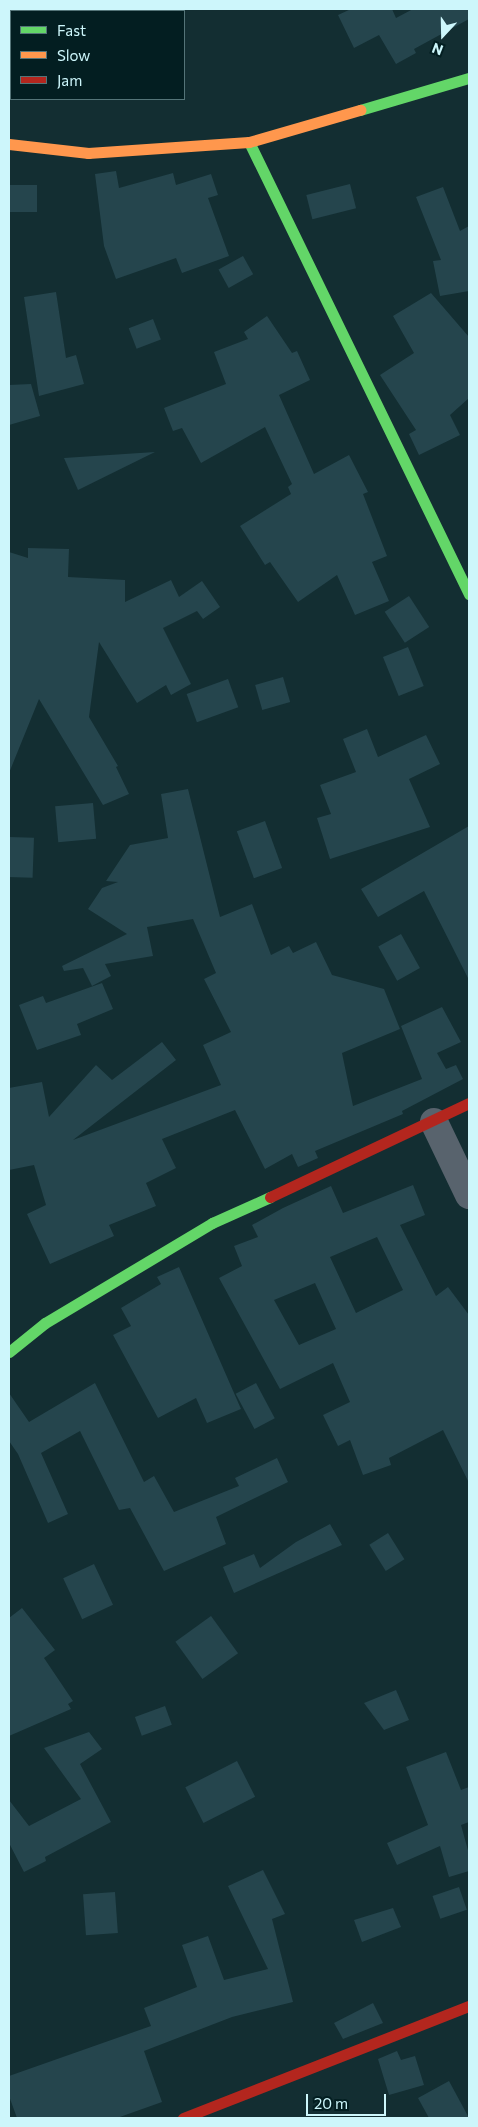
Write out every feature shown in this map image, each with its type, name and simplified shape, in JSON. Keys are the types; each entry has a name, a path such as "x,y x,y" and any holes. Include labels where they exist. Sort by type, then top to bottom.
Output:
{"street":[{"path":"9,144 88,153 249,142 469,78"},
{"path":"249,142 469,594"},
{"path":"9,1352 45,1323 212,1223 434,1122 469,1103"},
{"path":"434,1122 469,1195"},
{"path":"184,2118 469,2006"}],"building":[{"path":"351,9 392,9 396,18 413,9 469,9 469,19 414,49 416,53 396,64 379,35 354,48 338,15"},
{"path":"116,171 119,188 173,173 176,185 211,174 218,195 208,198 229,256 182,273 176,258 116,279 104,246 95,174"},
{"path":"350,184 356,208 312,219 306,195"},
{"path":"9,185 37,185 37,212 9,212"},
{"path":"443,187 460,231 469,226 469,291 440,296 433,261 441,260 416,197"},
{"path":"243,256 253,274 229,288 219,270"},
{"path":"56,292 66,358 76,355 84,384 39,396 24,297"},
{"path":"431,293 469,337 469,398 450,415 460,435 419,455 409,434 416,430 380,375 414,353 393,316"},
{"path":"267,316 292,353 297,351 310,380 279,395 314,474 349,455 368,492 363,494 387,556 372,562 389,601 355,615 337,575 298,602 270,562 265,565 240,526 291,494 288,487 292,484 265,427 201,463 182,428 173,431 164,408 226,384 214,352 248,339 244,332"},
{"path":"153,319 161,340 137,349 129,328"},
{"path":"31,384 40,416 9,425 9,385"},
{"path":"155,452 78,490 64,458"},
{"path":"28,548 69,549 68,577 125,580 125,602 171,580 179,597 202,581 220,607 203,619 197,611 163,628 191,684 171,695 166,685 137,703 99,642 89,717 118,766 116,767 129,794 103,805 39,699 9,773 9,552 28,558"},
{"path":"409,596 429,627 405,643 385,612"},
{"path":"408,647 424,686 399,696 383,657"},
{"path":"283,677 290,702 262,710 255,685"},
{"path":"228,679 238,707 197,722 187,694"},
{"path":"367,729 378,757 426,735 440,764 409,779 430,827 330,859 317,818 331,814 320,785 356,772 343,739"},
{"path":"188,789 220,917 252,904 271,955 289,946 293,953 316,942 332,975 384,989 400,1029 342,1053 353,1106 422,1079 401,1026 442,1007 461,1042 437,1053 446,1069 456,1065 463,1079 402,1111 403,1114 315,1151 318,1158 298,1167 292,1154 265,1169 235,1110 162,1139 176,1168 146,1183 156,1206 109,1225 114,1236 50,1264 27,1214 46,1205 34,1165 9,1170 9,1088 42,1082 49,1117 96,1065 112,1080 162,1042 176,1060 73,1140 221,1085 203,1045 231,1032 204,979 216,973 193,919 147,927 153,956 105,964 111,976 92,986 83,968 64,971 62,966 127,934 88,909 102,888 118,882 106,881 130,845 168,838 161,794"},
{"path":"93,803 96,839 58,842 55,806"},
{"path":"265,821 282,868 254,878 237,831"},
{"path":"469,826 469,980 424,891 378,917 361,889"},
{"path":"9,837 34,838 33,878 9,877"},
{"path":"401,934 420,968 397,981 378,947"},
{"path":"102,983 113,1009 77,1024 81,1035 37,1050 19,1005 43,996 46,1003"},
{"path":"413,1185 425,1215 400,1225 436,1296 448,1287 469,1315 469,1483 443,1430 389,1458 391,1465 363,1475 350,1440 338,1446 323,1415 350,1402 333,1363 280,1389 219,1278 242,1266 234,1246 258,1237 252,1225 283,1208 331,1186 343,1213","holes":["377,1237 403,1290 356,1313 330,1257","315,1283 336,1329 299,1345 274,1300"]},
{"path":"179,1267 241,1409 207,1423 196,1398 158,1418 113,1335 131,1326 121,1308 161,1284 157,1277"},
{"path":"95,1383 144,1482 154,1476 174,1512 239,1486 235,1478 277,1458 288,1482 216,1517 226,1544 164,1571 130,1508 119,1510 80,1431 41,1453 68,1514 48,1523 18,1454 9,1441 9,1393 29,1422"},
{"path":"256,1383 275,1418 254,1429 236,1394"},
{"path":"330,1524 342,1545 234,1593 223,1567 254,1554 260,1568 296,1542"},
{"path":"388,1533 404,1559 386,1571 369,1545"},
{"path":"94,1564 113,1605 82,1619 63,1578"},
{"path":"22,1608 55,1650 44,1658 73,1701 68,1704 71,1709 9,1736 9,1618"},
{"path":"211,1616 238,1653 202,1679 175,1642"},
{"path":"396,1690 409,1720 384,1730 364,1703"},
{"path":"165,1706 172,1725 142,1736 135,1717"},
{"path":"89,1732 102,1749 80,1764 111,1822 45,1857 46,1861 24,1872 9,1843 9,1800 29,1826 81,1799 44,1748"},
{"path":"446,1752 461,1790 469,1787 469,1822 461,1825 469,1854 469,1871 449,1877 440,1846 397,1865 387,1843 428,1825 406,1767"},
{"path":"237,1761 255,1797 203,1823 185,1787"},
{"path":"263,1870 285,1914 272,1919 293,2002 232,2017 144,2051 162,2102 117,2118 17,2118 9,2096 9,2076 151,2026 144,2008 197,1987 182,1945 208,1936 224,1980 268,1969 228,1886"},
{"path":"459,1887 467,1910 440,1919 433,1896"},
{"path":"115,1892 118,1933 86,1935 83,1894"},
{"path":"393,1908 401,1927 362,1942 354,1920"},
{"path":"373,2003 383,2023 343,2039 334,2023"},
{"path":"397,2051 401,2060 415,2056 424,2085 389,2095 378,2059"},
{"path":"449,2081 469,2118 429,2118 418,2098"}],"traffic: fast":[{"path":"360,110 469,78"},
{"path":"249,142 469,594"},
{"path":"9,1352 45,1323 212,1223 270,1197"}],"traffic: slow":[{"path":"9,144 88,153 249,142 360,110"}],"traffic: jam":[{"path":"270,1197 469,1103"},
{"path":"183,2118 469,2006"}]}
